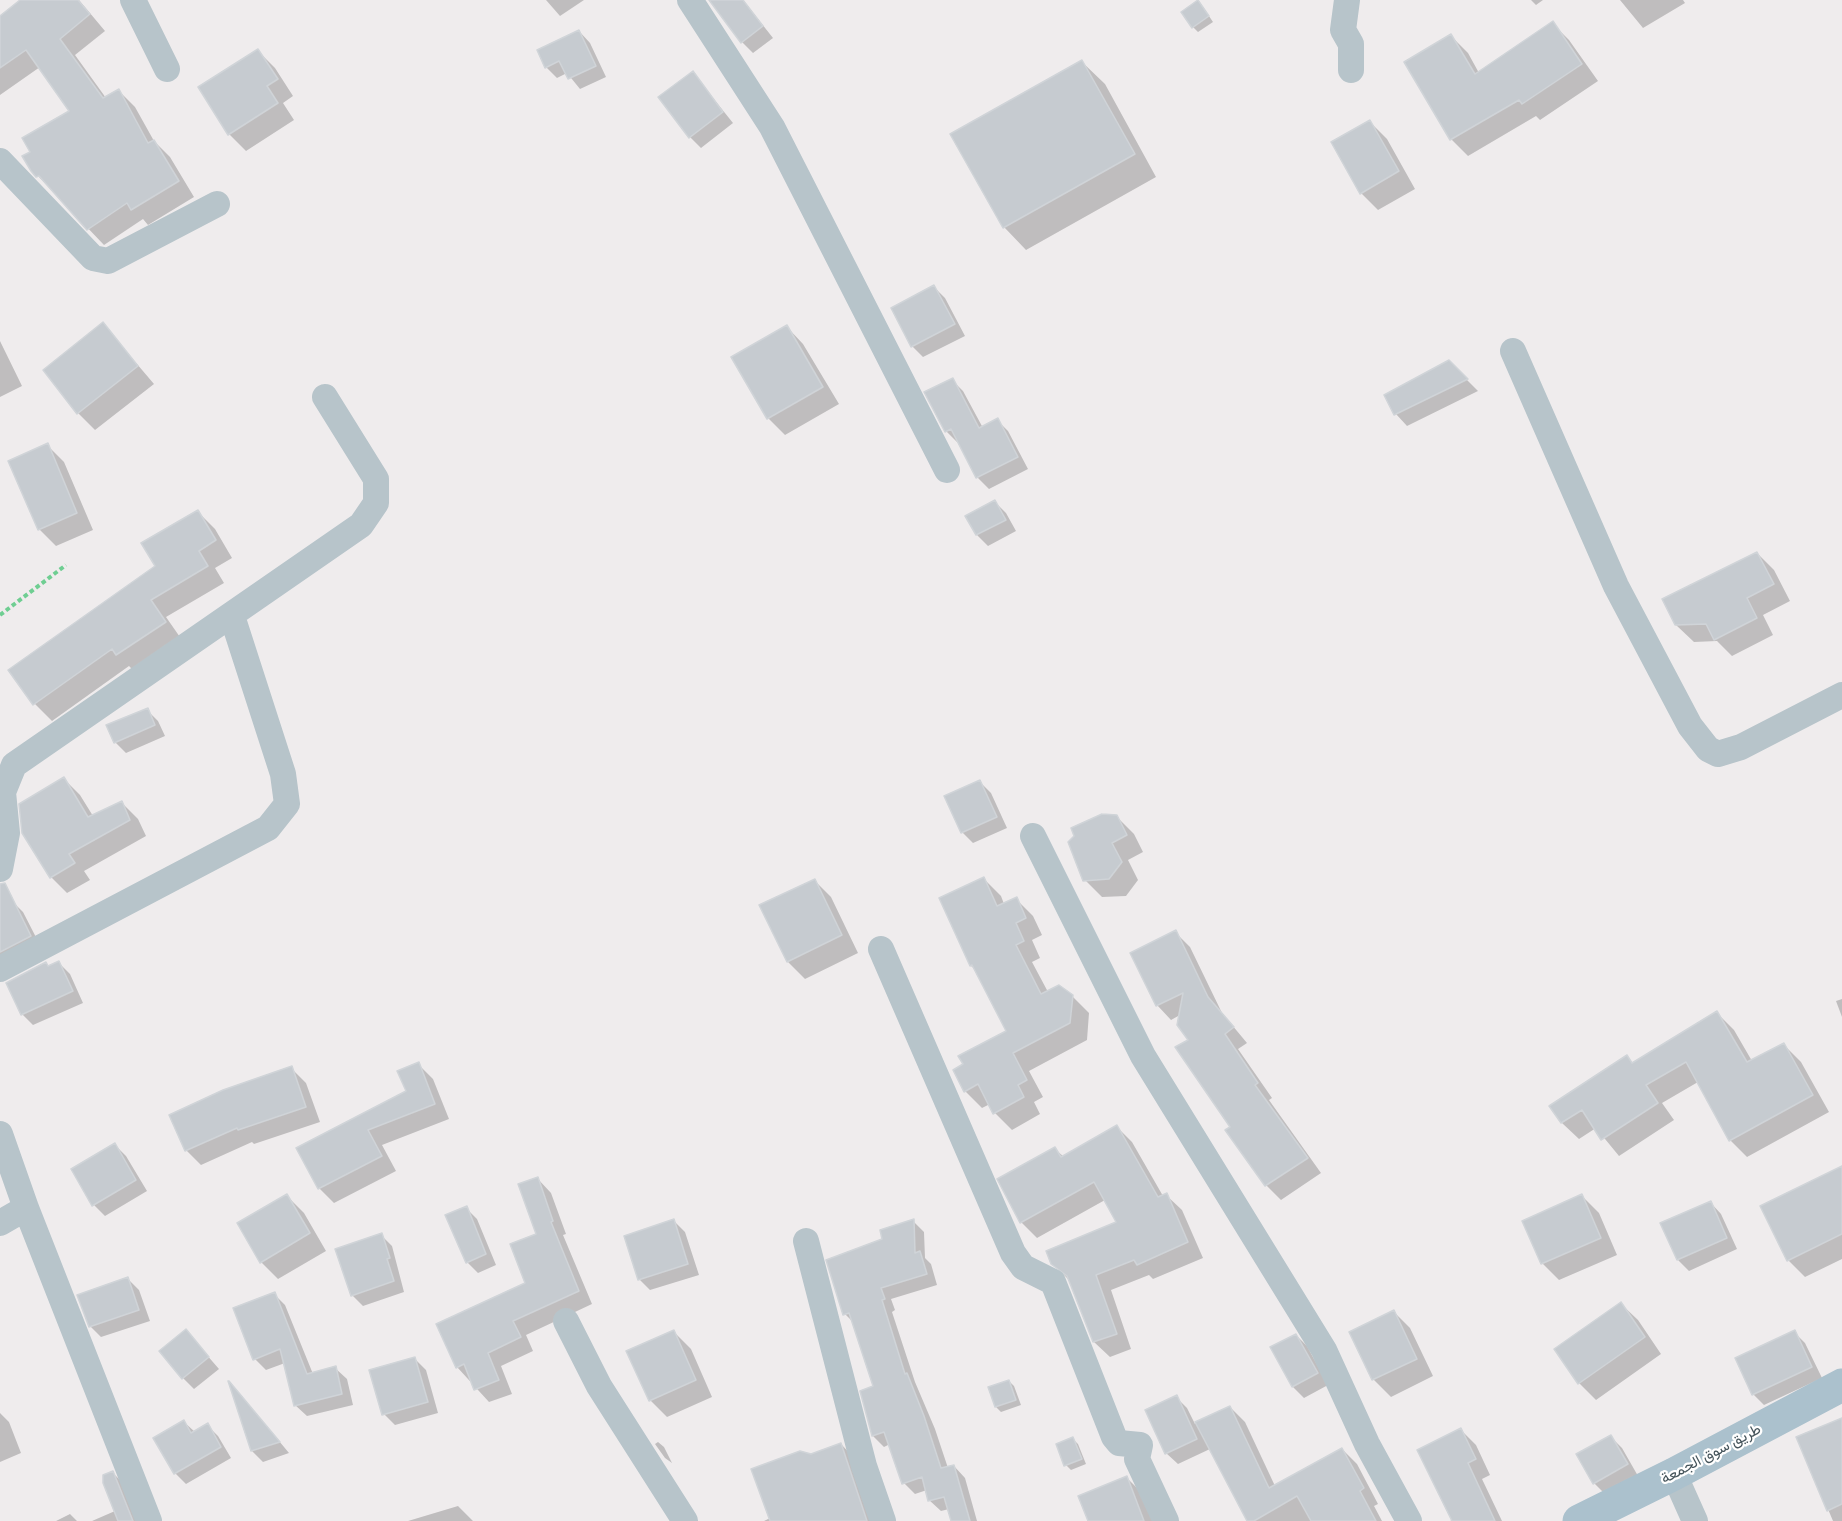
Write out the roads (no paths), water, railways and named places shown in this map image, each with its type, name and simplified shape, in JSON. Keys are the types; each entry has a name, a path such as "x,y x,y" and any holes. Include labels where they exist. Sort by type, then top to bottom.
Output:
{"main road":[{"name":"طريق سوق الجمعة","path":"1579,1521 1674,1474 1842,1385"}],"street":[{"path":"133,0 167,69"},
{"path":"690,0 772,127 947,470"},
{"path":"1347,0 1343,30 1351,44 1351,70"},
{"path":"0,161 93,258 108,261 217,204"},
{"path":"1513,351 1616,586 1690,726 1708,749 1718,754 1741,747 1842,695"},
{"path":"0,869 7,833 3,792 14,765 361,525 376,503 376,479 325,397"},
{"path":"0,969 268,828 287,804 283,774 232,616"},
{"path":"1033,837 1143,1056 1324,1350 1367,1444 1409,1521"},
{"path":"881,949 1013,1253 1023,1267 1053,1282 1114,1437 1119,1443 1140,1444 1137,1459 1166,1521"},
{"path":"0,1134 26,1208 149,1521"},
{"path":"0,1223 26,1208"},
{"path":"806,1241 864,1467 883,1521"},
{"path":"566,1322 599,1386 685,1521"},
{"path":"1674,1474 1695,1521"}]}
